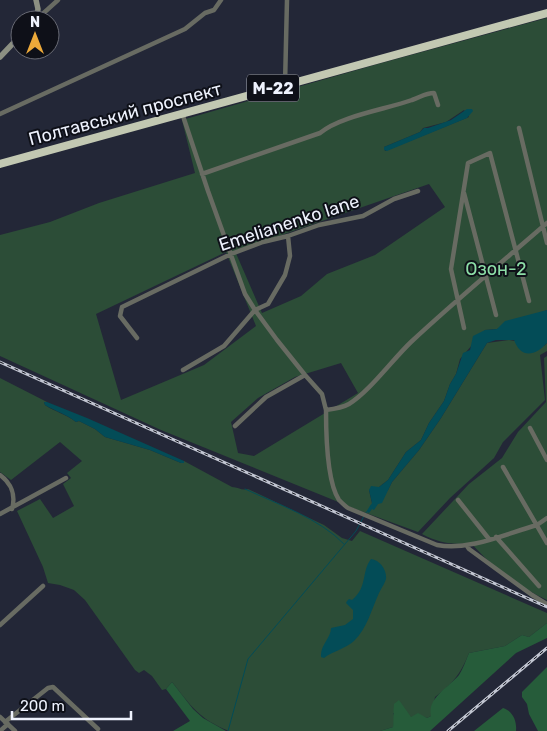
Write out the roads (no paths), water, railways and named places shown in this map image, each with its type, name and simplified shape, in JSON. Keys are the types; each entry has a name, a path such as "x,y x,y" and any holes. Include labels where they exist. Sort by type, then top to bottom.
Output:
{"highway":[{"name":"Полтавський проспект","path":"0,164 547,13"}],"street":[{"path":"47,10 58,0"},
{"path":"0,114 185,29 205,13 214,10 221,0"},
{"path":"284,85 287,0"},
{"path":"0,57 10,46"},
{"path":"202,174 320,133 326,128 341,122 411,100 427,93 434,93 438,105"},
{"path":"182,113 245,294 305,375 322,394 326,410 326,446 338,499 348,508 360,514 437,545 448,547 467,546 537,524 547,518"},
{"path":"519,128 545,224 547,243"},
{"path":"464,328 451,270 468,163 490,153 529,301"},
{"name":"Emelianenko lane","path":"137,338 120,316 122,307 231,254 318,225 363,216 394,199 418,191"},
{"path":"463,192 487,275 496,315"},
{"path":"326,410 337,409 349,404 361,395 411,342 545,224"},
{"path":"183,370 224,346 255,310 268,304 285,275 290,256 288,236"},
{"path":"235,426 266,397 305,375"},
{"path":"530,428 547,460"},
{"path":"503,467 547,543"},
{"path":"0,475 7,480 13,493 14,502 12,509"},
{"path":"0,514 66,478"},
{"path":"458,500 489,539"},
{"path":"496,537 539,586"},
{"path":"467,546 501,574 547,604"},
{"path":"0,625 43,586"},
{"path":"0,731 48,688 53,687 98,729"},
{"path":"0,717 14,731"}],"waterway":[{"path":"245,489 310,519 344,544"},
{"path":"366,513 371,505"},
{"path":"228,731 248,659 356,531 364,516"}],"railway":[{"path":"0,362 547,607"},
{"path":"448,731 547,648"}],"park label":[{"name":"Озон-2","path":"496,269"}]}
